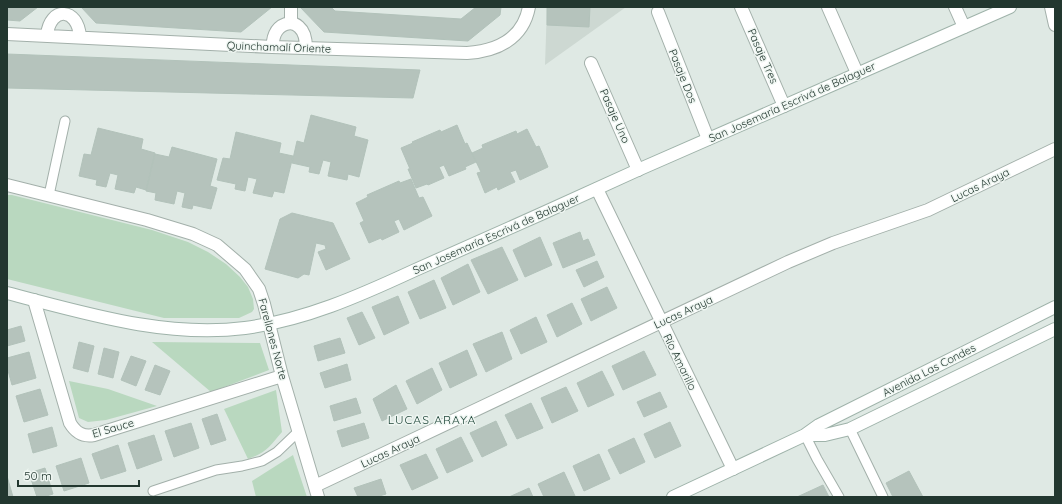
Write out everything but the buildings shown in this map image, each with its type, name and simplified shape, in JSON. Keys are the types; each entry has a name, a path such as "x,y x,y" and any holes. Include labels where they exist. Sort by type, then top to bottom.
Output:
{"street":[{"path":"291,7 291,24"},
{"name":"Quinchamalí Oriente","path":"7,34 272,47 467,53 481,52 500,46 518,32 528,14 529,7"},
{"name":"Pasaje Tres","path":"741,7 784,106"},
{"path":"828,7 857,73"},
{"path":"954,7 964,27"},
{"name":"San Josemaría Escrivá de Balaguer","path":"7,293 115,320 165,328 217,330 270,324 307,315 353,298 857,73 1010,7"},
{"path":"1052,7 1055,25"},
{"path":"47,36 51,20 64,10 75,20 79,28 80,37"},
{"name":"Pasaje Dos","path":"658,12 708,139"},
{"path":"272,47 277,31 283,26 291,24 297,25 302,30 305,37 306,48"},
{"name":"Pasaje Uno","path":"591,63 638,170"},
{"name":"Lucas Araya","path":"316,492 660,322 788,262 833,243 928,210 1055,149"},
{"name":"Farellones Norte","path":"7,185 199,236 216,245 245,269 259,289 270,324 282,376 316,492"},
{"name":"Río Amarillo","path":"597,189 660,322 733,469"},
{"name":"El Sauce","path":"34,300 70,423 73,428 83,435 94,435 282,376"},
{"name":"Avenida Las Condes","path":"673,497 805,435 819,425 1055,306"},
{"name":"Avenida Las Condes","path":"805,435 825,435 850,429 1055,329"}],"lane":[{"path":"49,195 65,121"},
{"path":"850,429 883,497"},
{"path":"153,491 216,470 262,461 277,452 299,431"},
{"path":"805,435 839,497"}],"shaded area":[{"path":"547,7 626,7 545,65"}],"green space":[{"path":"7,195 152,230 188,242 208,252 226,264 240,277 248,287 253,299 254,309 252,312 239,318 164,318 7,279"},
{"path":"152,342 260,343 269,370 211,392"},
{"path":"69,381 108,389 157,406 106,420 88,422 79,418"},
{"path":"276,390 282,432 264,452 248,459 224,409"},
{"path":"293,455 307,497 256,497 252,481"}],"district":[{"name":"LUCAS ARAYA","path":"432,419"}]}
